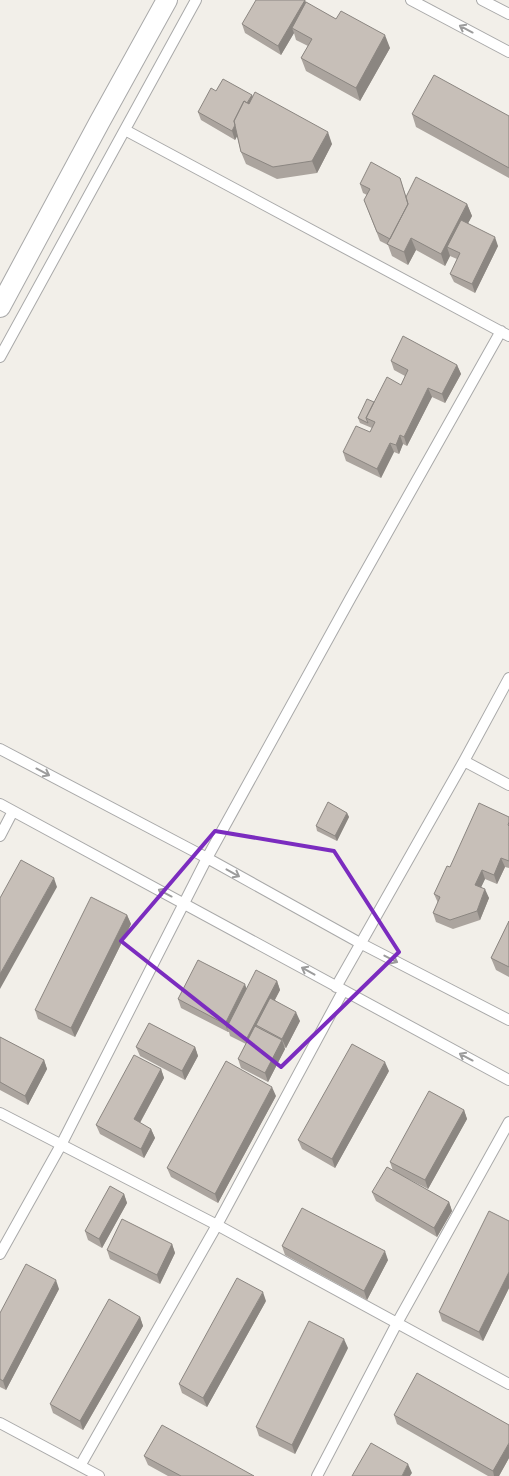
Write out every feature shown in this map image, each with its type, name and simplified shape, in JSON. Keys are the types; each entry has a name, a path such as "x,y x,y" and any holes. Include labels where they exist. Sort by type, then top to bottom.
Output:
{"street":[{"path":"0,307 167,0"}],"lane":[{"path":"0,357 196,0"},
{"path":"411,0 509,52"},
{"path":"482,0 509,14"},
{"path":"0,1254 61,1144 206,858 350,599 505,333 125,130"},
{"path":"80,1466 217,1225 340,989 360,943 509,678"},
{"path":"0,749 206,858 360,943 509,1020"},
{"path":"464,761 509,785"},
{"path":"0,804 509,1080"},
{"path":"0,836 13,811"},
{"path":"0,1113 217,1225 509,1384"},
{"path":"317,1476 397,1324 509,1122"},
{"path":"0,1423 99,1476"}],"highlighted area":[{"path":"215,831 334,851 399,952 281,1067 121,941"}],"building":[{"path":"256,0 305,0 278,46 242,24"},
{"path":"306,2 336,19 341,11 385,35 356,88 301,58 312,39 292,28"},
{"path":"434,75 509,116 509,168 412,114"},
{"path":"223,79 252,95 247,103 244,101 234,121 235,125 232,131 198,112 211,88 216,91"},
{"path":"255,92 328,132 312,161 273,167 241,152 234,121 244,101 249,104"},
{"path":"371,162 400,178 408,204 390,239 377,232 364,200 370,189 360,184"},
{"path":"416,177 467,204 441,254 411,238 404,252 387,244 408,204 406,197"},
{"path":"461,220 495,237 472,284 450,274 460,253 447,247"},
{"path":"403,336 457,365 442,394 428,388 404,437 400,435 396,445 390,443 377,469 343,452 356,426 370,432 375,422 366,418 387,377 401,385 408,370 391,361"},
{"path":"367,399 374,402 366,418 368,423 358,418"},
{"path":"328,802 347,813 335,836 316,826"},
{"path":"479,803 509,817 509,861 501,858 494,875 482,870 475,885 485,889 477,911 450,920 433,913 440,897 434,894 447,866 450,867"},
{"path":"21,860 54,878 0,974 0,898"},
{"path":"91,897 127,915 71,1028 35,1010"},
{"path":"509,921 509,967 491,958"},
{"path":"198,960 245,984 225,1024 178,999"},
{"path":"256,970 277,981 247,1038 227,1027"},
{"path":"270,998 296,1012 282,1039 256,1025"},
{"path":"149,1023 195,1047 182,1071 136,1047"},
{"path":"255,1026 282,1040 265,1073 238,1059"},
{"path":"0,1037 44,1060 25,1096 0,1082"},
{"path":"352,1044 385,1062 332,1159 298,1140"},
{"path":"134,1055 161,1069 134,1119 151,1129 141,1149 96,1125"},
{"path":"226,1061 272,1087 215,1194 167,1168"},
{"path":"429,1091 464,1110 425,1180 390,1162"},
{"path":"387,1167 449,1202 434,1228 372,1192"},
{"path":"110,1186 124,1194 99,1239 85,1231"},
{"path":"302,1208 385,1251 364,1291 282,1246"},
{"path":"489,1211 509,1221 509,1272 479,1332 439,1312"},
{"path":"122,1219 172,1244 157,1275 107,1250"},
{"path":"26,1264 56,1280 3,1381 0,1379 0,1313"},
{"path":"237,1278 263,1292 203,1398 179,1384"},
{"path":"109,1299 140,1317 80,1421 50,1404"},
{"path":"309,1321 344,1339 292,1445 256,1427"},
{"path":"417,1373 509,1425 509,1443 493,1471 394,1415"},
{"path":"162,1425 254,1476 181,1476 144,1456"},
{"path":"371,1443 408,1464 402,1476 352,1476"}]}
